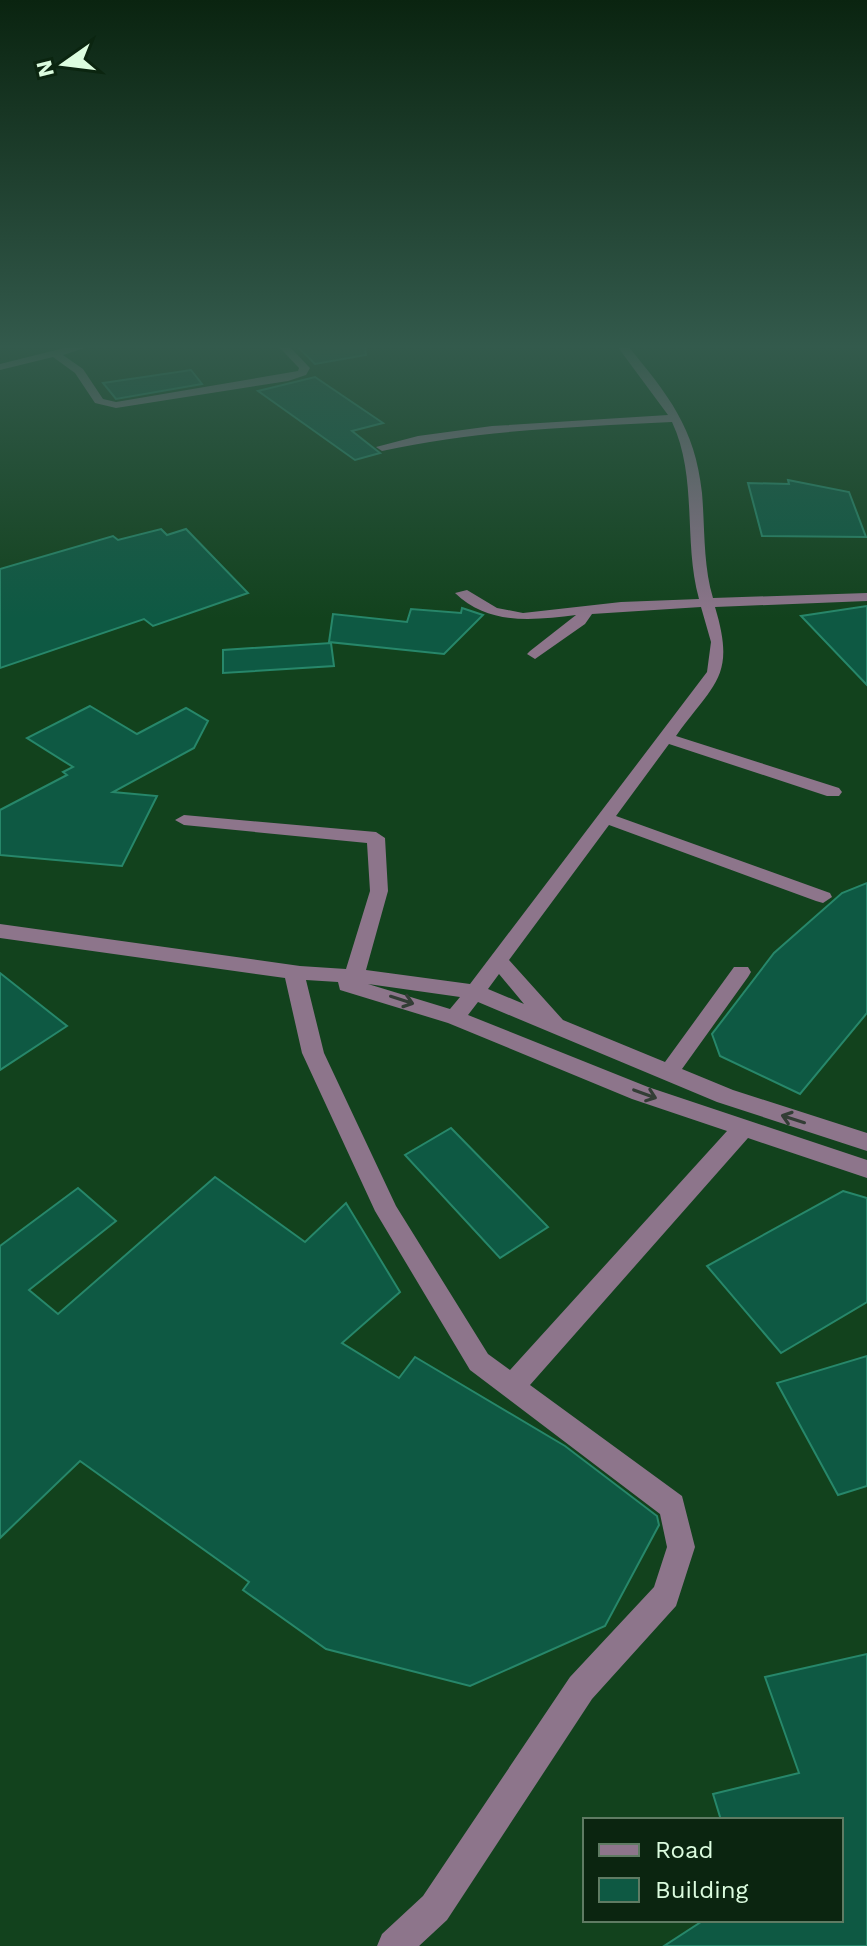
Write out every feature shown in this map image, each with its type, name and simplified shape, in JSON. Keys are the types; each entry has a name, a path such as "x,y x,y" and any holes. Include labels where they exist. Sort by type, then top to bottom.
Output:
{"street":[{"path":"382,447 440,437"},
{"path":"455,1018 715,672 718,642 698,563 691,463 683,437"},
{"path":"462,593 493,611 508,615 708,601 867,597"},
{"path":"535,654 580,621 587,610"},
{"path":"666,738 833,792"},
{"path":"606,818 823,897"},
{"path":"184,820 376,838 379,891 354,976"},
{"path":"0,931 297,972 398,979 475,992 725,1096 867,1142"},
{"path":"499,960 518,986 562,1028"},
{"path":"297,972 455,1018 640,1093 867,1169"},
{"path":"297,972 313,1053 387,1211 479,1362 672,1506 681,1547 666,1596 581,1688 435,1908 394,1946"},
{"path":"669,1072 741,972"},
{"path":"511,1387 742,1129"}],"building":[{"path":"322,437 359,437 380,453 355,460"},
{"path":"788,480 849,492 866,537 762,536 748,483 789,484"},
{"path":"161,529 167,535 186,529 248,593 153,626 144,619 0,668 0,569 113,536 118,540"},
{"path":"867,606 867,685 801,616"},
{"path":"462,608 483,615 444,654 329,642 333,614 407,622 411,609 461,613"},
{"path":"331,643 334,666 223,673 223,650"},
{"path":"90,706 137,734 186,708 208,721 194,748 113,792 157,796 122,866 0,855 0,810 67,775 63,772 73,767 27,738"},
{"path":"867,883 867,1013 800,1094 720,1056 712,1034 774,953 842,893"},
{"path":"0,973 67,1026 0,1070"},
{"path":"451,1128 548,1227 500,1258 405,1155"},
{"path":"215,1177 305,1242 346,1203 400,1292 342,1343 399,1378 415,1357 565,1446 657,1516 659,1525 605,1626 470,1686 326,1649 243,1590 249,1582 80,1461 0,1538 0,1246 78,1188 116,1221 29,1290 58,1314"},
{"path":"843,1191 867,1198 867,1302 781,1353 707,1266"},
{"path":"867,1356 867,1486 838,1495 777,1383"},
{"path":"867,1654 867,1946 664,1946 701,1922 843,1922 843,1818 720,1818 713,1794 799,1773 765,1677"}]}
